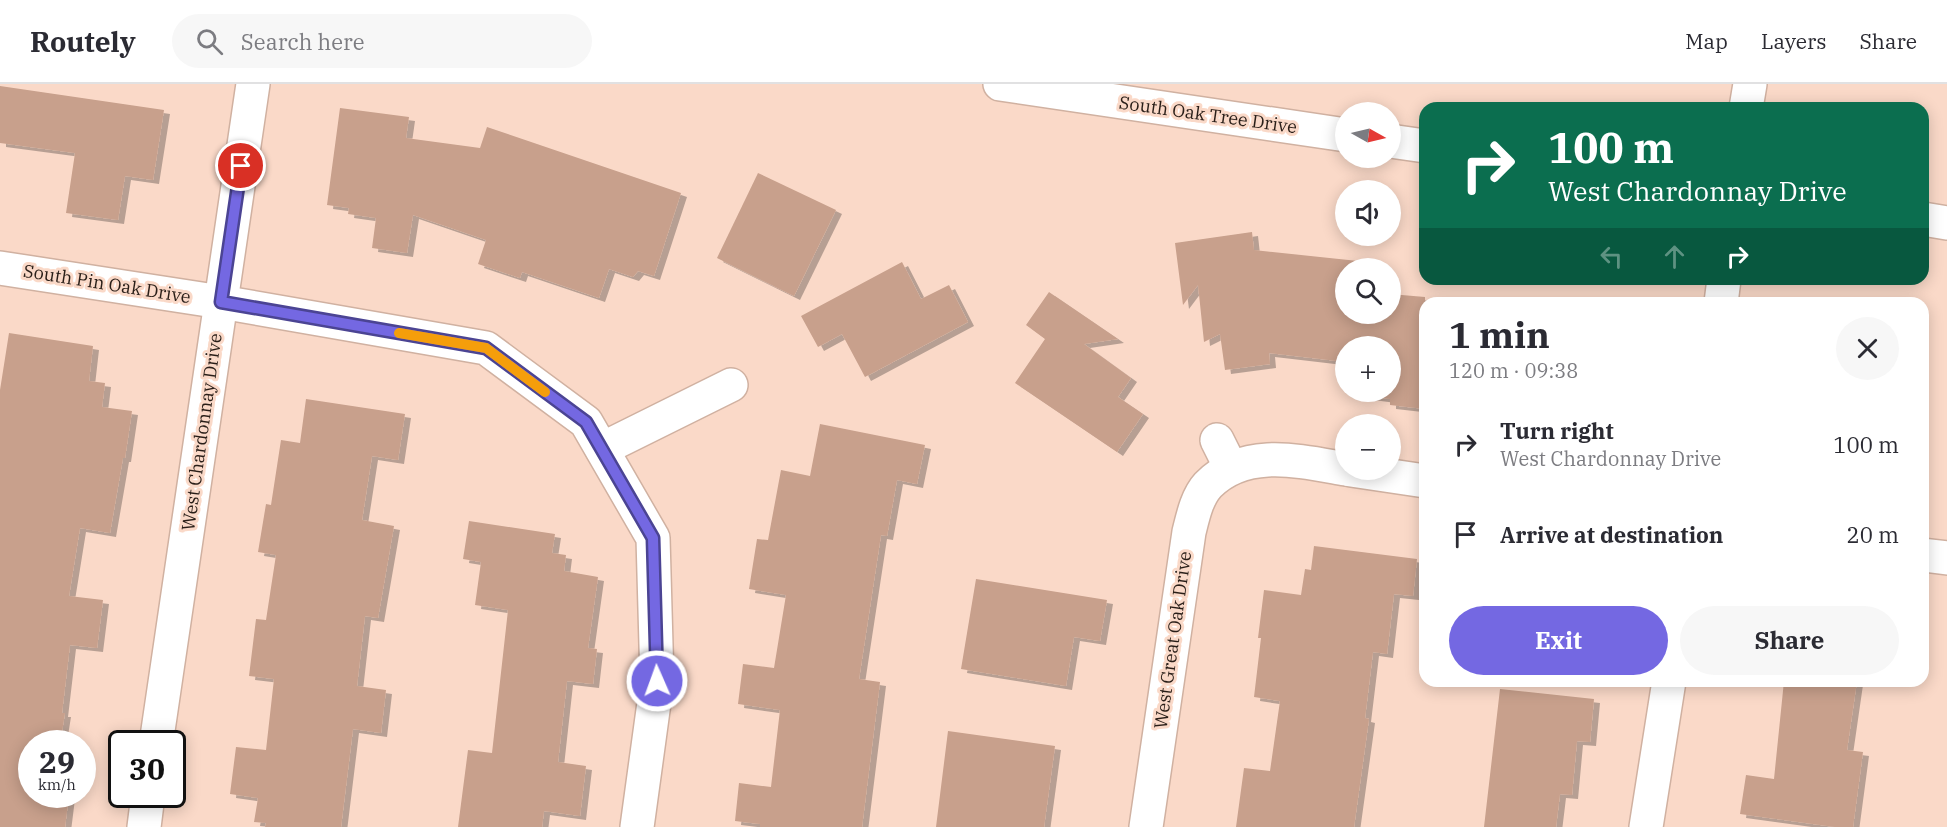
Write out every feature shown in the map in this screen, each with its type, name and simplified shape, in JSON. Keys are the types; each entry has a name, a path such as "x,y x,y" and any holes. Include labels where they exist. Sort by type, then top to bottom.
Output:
{"street":[{"name":"West Chardonnay Drive","path":"158,730 253,84"},
{"name":"South Oak Tree Drive","path":"1000,84 1335,133"},
{"path":"1747,102 1750,84"},
{"path":"1401,143 1419,145"},
{"path":"1929,220 1947,223"},
{"name":"South Pin Oak Drive","path":"0,268 221,302 486,348 586,422 653,538 657,681 637,827"},
{"path":"602,449 731,385"},
{"name":"West Great Oak Drive","path":"1146,827 1189,532 1196,506 1224,454 1246,462 1298,461 1335,467"},
{"path":"1401,477 1419,480"},
{"path":"1929,556 1947,558"},
{"path":"1646,827 1668,687"},
{"path":"144,827 146,808"}],"building":[{"path":"0,86 164,110 153,180 125,176 118,220 66,213 75,153 0,143"},
{"path":"340,108 409,117 406,138 480,148 487,127 681,193 654,276 638,271 633,277 609,269 599,298 522,272 520,278 478,264 486,240 413,215 407,253 372,248 376,218 348,214 349,208 327,205"},
{"path":"758,173 836,210 794,296 717,258"},
{"path":"1252,232 1254,250 1335,259 1335,324 1401,324 1401,295 1425,297 1419,297 1419,408 1390,405 1390,402 1401,402 1401,336 1335,336 1335,361 1269,353 1270,364 1225,370 1220,334 1204,342 1198,285 1183,305 1175,243"},
{"path":"902,262 921,299 949,285 968,322 865,377 842,334 818,347 801,316"},
{"path":"1049,292 1118,339 1084,344 1131,378 1118,397 1143,414 1117,452 1015,383 1045,339 1026,325"},
{"path":"9,333 93,346 89,381 105,383 102,407 132,411 110,533 80,528 69,596 103,600 97,648 70,645 62,730 18,730 18,808 67,808 65,827 0,827 0,390"},
{"path":"306,399 405,414 398,460 372,456 362,520 394,526 378,618 365,616 357,686 386,690 381,733 353,729 341,827 265,827 266,823 254,822 258,798 230,794 236,747 266,750 274,679 249,676 256,619 266,620 276,555 258,552 266,504 271,505 281,440 300,443"},
{"path":"820,424 925,445 917,484 897,480 887,536 881,535 859,679 880,682 862,827 760,827 760,824 735,821 739,783 771,787 780,710 738,704 743,664 774,668 786,595 749,589 757,539 768,540 781,470 810,476"},
{"path":"469,521 555,534 552,553 566,555 564,571 598,577 588,648 597,649 593,684 567,681 558,762 586,766 580,816 544,811 542,827 458,827 468,750 492,753 508,610 475,605 481,562 463,559"},
{"path":"1314,546 1417,559 1413,596 1394,594 1387,654 1373,652 1365,718 1369,719 1354,827 1236,827 1244,768 1270,771 1280,701 1254,697 1264,590 1301,595 1305,569 1311,570"},
{"path":"976,579 1107,600 1100,641 1074,637 1066,686 961,669"},
{"path":"1783,687 1856,687 1847,750 1863,752 1853,827 1835,827 1740,814 1746,775 1774,779"},
{"path":"1500,689 1594,699 1590,742 1577,741 1572,795 1560,794 1556,827 1484,827"},
{"path":"948,731 1055,746 1044,827 936,827"}],"slow traffic":[{"path":"399,333 486,348 545,392"}],"route":[{"path":"241,166 221,302 486,348 586,422 653,538 657,681"}]}
